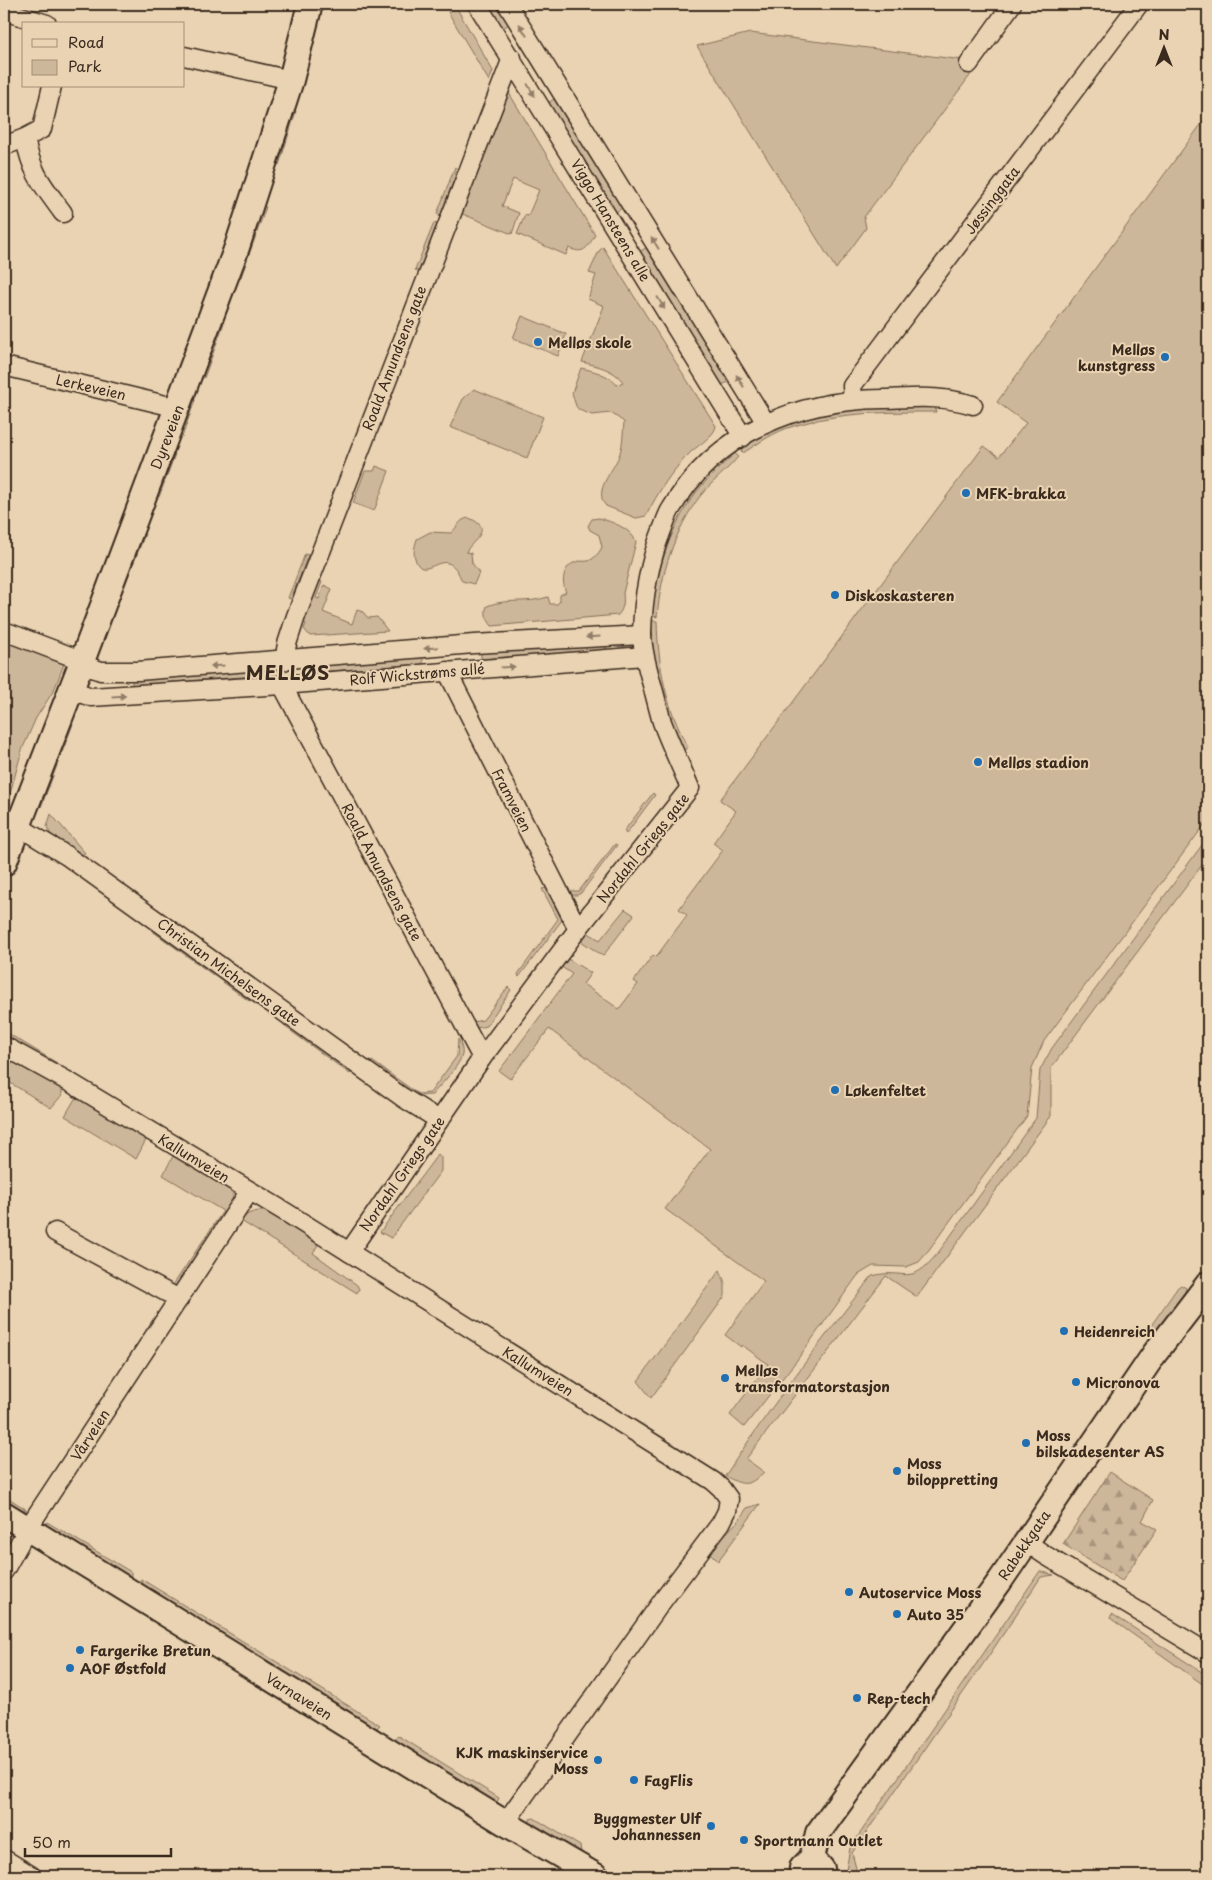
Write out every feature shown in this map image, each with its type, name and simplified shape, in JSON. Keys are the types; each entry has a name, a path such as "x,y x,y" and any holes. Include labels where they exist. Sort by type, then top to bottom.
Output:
{"street":[{"name":"Dyreveien","path":"4,862 12,832 72,690 76,660 178,408 238,247 291,80 310,4"},
{"name":"Viggo Hansteens alle","path":"477,4 512,58 743,437"},
{"name":"Viggo Hansteens alle","path":"507,4 766,423"},
{"path":"969,64 1012,4"},
{"name":"Jøssinggata","path":"853,399 852,386 1139,4"},
{"path":"4,8 10,13 40,22"},
{"path":"185,56 291,80"},
{"name":"Roald Amundsens gate","path":"284,661 296,616 512,58"},
{"path":"4,146 42,129 52,88"},
{"path":"25,138 35,176 63,213"},
{"name":"Lerkeveien","path":"4,366 178,408"},
{"name":"Nordahl Griegs gate","path":"348,1252 482,1058 578,929 690,788 663,723 644,656 642,634 646,588 652,561 670,510 690,480 716,454 766,423 802,409 853,399 943,398 973,405"},
{"name":"Rolf Wickstrøms allé","path":"4,632 101,671 138,671 284,661 474,644 642,634"},
{"name":"Rolf Wickstrøms allé","path":"72,690 91,697 282,685 644,656"},
{"name":"Framveien","path":"447,671 578,929"},
{"name":"Roald Amundsens gate","path":"282,685 482,1058"},
{"name":"Christian Michelsens gate","path":"12,832 67,856 402,1096 439,1120"},
{"name":"Kallumveien","path":"4,1046 71,1084 348,1252 713,1481 729,1499 727,1511 721,1523 663,1600 505,1823"},
{"name":"Vårveien","path":"4,1572 28,1528 249,1192"},
{"path":"55,1232 179,1300"},
{"name":"Rabekkgata","path":"811,1870 818,1834 1026,1542 1156,1353 1208,1284"},
{"name":"Varnaveien","path":"4,1514 505,1823 596,1876"},
{"path":"1026,1542 1208,1653"},
{"path":"4,1859 32,1876"}],"green space":[{"path":"487,4 497,4 509,24 502,29"},
{"path":"456,7 493,71 489,81 448,12"},
{"path":"750,33 963,60 975,69 864,217 866,228 836,269 697,46"},
{"path":"509,93 595,235 585,249 578,251 569,248 566,255 517,234 525,215 528,216 539,190 513,179 502,206 519,213 512,234 460,213"},
{"path":"554,99 622,208 615,213 548,103"},
{"path":"292,110 296,111 279,165 275,164"},
{"path":"1208,115 1208,820 1044,1041 1032,1068 1027,1116 925,1255 919,1262 906,1267 873,1266 858,1275 797,1360 744,1427 730,1415 768,1364 725,1335 764,1281 665,1209 710,1149 549,1029 510,1079 499,1071 572,974 557,964 563,956 591,973 583,984 619,1009 638,984 634,981 653,955 656,957 687,915 679,909 723,850 713,843 736,811 720,800 984,446 999,457 1026,423 997,402"},
{"path":"455,167 458,169 440,216 437,214"},
{"path":"262,205 266,207 241,277 237,276"},
{"path":"434,223 437,224 419,271 415,270"},
{"path":"603,247 716,426 710,436 685,458 672,474 646,516 636,518 606,506 602,500 603,487 621,449 624,422 611,413 592,415 579,410 572,393 581,368 605,376 617,385 623,382 610,371 582,362 604,306 588,299 596,275 589,273 599,251"},
{"path":"646,248 729,382 721,385 639,252"},
{"path":"522,316 566,334 558,356 513,338"},
{"path":"220,322 224,323 204,378 200,376"},
{"path":"474,389 543,417 527,458 450,427 463,399"},
{"path":"191,398 195,400 182,437 178,435"},
{"path":"907,406 935,407 936,412 846,415 811,421 780,431 743,453 740,450 765,433 799,419 835,412"},
{"path":"171,453 175,454 159,497 154,495"},
{"path":"735,453 738,457 701,495 683,523 670,553 657,617 651,615 660,569 676,525 692,498 712,474"},
{"path":"376,466 389,471 374,511 353,503 365,471 374,471"},
{"path":"469,518 481,526 480,535 466,552 471,553 472,563 479,573 474,584 462,581 455,568 448,563 421,568 414,553 417,539 430,532 451,533 461,522"},
{"path":"599,518 626,529 636,542 623,593 623,605 618,615 492,626 486,617 487,606 502,602 548,597 550,604 557,604 560,601 560,595 566,592 564,574 568,567 578,561 590,560 596,556 602,547 599,535 590,530 588,526 592,519"},
{"path":"140,533 145,534 116,608 112,606"},
{"path":"305,554 308,555 291,599 288,598"},
{"path":"319,581 322,582 316,598 319,599 324,585 332,589 323,612 352,624 357,610 363,612 368,618 377,617 388,631 310,636 304,629 306,624 304,622"},
{"path":"652,621 657,621 661,670 674,717 688,747 684,750 669,719 659,687 652,638"},
{"path":"4,636 64,664 54,690 36,718 22,750 4,815"},
{"path":"605,642 607,650 481,659 481,651"},
{"path":"423,655 423,664 317,672 316,664"},
{"path":"254,668 255,676 132,685 132,678"},
{"path":"70,723 73,724 41,807 38,805"},
{"path":"653,793 655,795 626,834 624,831"},
{"path":"51,814 85,853 81,855 51,835 47,827"},
{"path":"1208,837 1208,857 1051,1068 1051,1116 917,1297 886,1276 746,1459 764,1472 754,1480 746,1483 737,1482 725,1476 778,1400 872,1276 913,1274 920,1271 938,1253 1036,1118 1040,1070 1052,1048"},
{"path":"615,844 617,845 581,893 571,895 569,891 579,891"},
{"path":"546,888 562,920 519,977 518,974 558,919 542,889"},
{"path":"625,909 634,915 603,956 578,939 585,931 600,940"},
{"path":"154,926 251,998 249,1001 151,930"},
{"path":"440,959 473,1022 483,1020 508,987 511,990 486,1026 477,1028 471,1024 438,961"},
{"path":"287,1023 353,1070 350,1074 284,1026"},
{"path":"4,1031 57,1063 54,1065 4,1035"},
{"path":"458,1039 462,1051 460,1060 432,1095 414,1096 370,1064 372,1061 418,1094 430,1093 457,1056"},
{"path":"4,1053 62,1087 62,1095 51,1108 4,1079"},
{"path":"76,1097 147,1138 136,1159 65,1116"},
{"path":"438,1154 441,1157 441,1171 391,1238 380,1232"},
{"path":"173,1156 233,1189 233,1204 177,1288 171,1288 223,1211 163,1175"},
{"path":"267,1211 319,1243 313,1253 357,1285 359,1289 357,1293 241,1221 249,1214"},
{"path":"720,1270 725,1283 725,1296 651,1398 638,1381"},
{"path":"1181,1285 1186,1288 1185,1292 1153,1337 1147,1334 1148,1330"},
{"path":"1110,1472 1153,1500 1142,1521 1157,1529 1122,1581 1063,1544"},
{"path":"4,1495 27,1510 16,1509 4,1502"},
{"path":"760,1504 718,1561 711,1554 719,1541 738,1521 747,1508"},
{"path":"47,1522 131,1572 131,1575 126,1578 49,1531 46,1526"},
{"path":"1040,1571 1054,1575 1041,1577 852,1853 858,1876 845,1876 850,1848"},
{"path":"141,1579 380,1725 376,1729 370,1728 139,1587"},
{"path":"1112,1614 1208,1676 1208,1688 1110,1618"},
{"path":"399,1736 499,1798 497,1802 492,1803 396,1744 394,1740"},
{"path":"534,1818 580,1846 581,1852 577,1852 530,1824 530,1819"}],"place":[{"name":"Melløs skole","path":"538,342"},
{"name":"Melløs kunstgress","path":"1165,357"},
{"name":"MFK-brakka","path":"966,493"},
{"name":"Diskoskasteren","path":"835,595"},
{"name":"Melløs stadion","path":"978,762"},
{"name":"Løkenfeltet","path":"835,1090"},
{"name":"Heidenreich","path":"1064,1331"},
{"name":"Melløs transformatorstasjon","path":"725,1378"},
{"name":"Micronova","path":"1076,1382"},
{"name":"Moss bilskadesenter AS","path":"1026,1443"},
{"name":"Moss biloppretting","path":"897,1471"},
{"name":"Autoservice Moss","path":"849,1592"},
{"name":"Auto 35","path":"897,1614"},
{"name":"Fargerike Bretun","path":"80,1650"},
{"name":"AOF Østfold","path":"70,1668"},
{"name":"Rep-tech","path":"857,1698"},
{"name":"KJK maskinservice Moss","path":"598,1760"},
{"name":"FagFlis","path":"634,1780"},
{"name":"Byggmester Ulf Johannessen","path":"711,1826"},
{"name":"Sportmann Outlet","path":"744,1840"}],"district":[{"name":"MELLØS","path":"288,672"}]}
